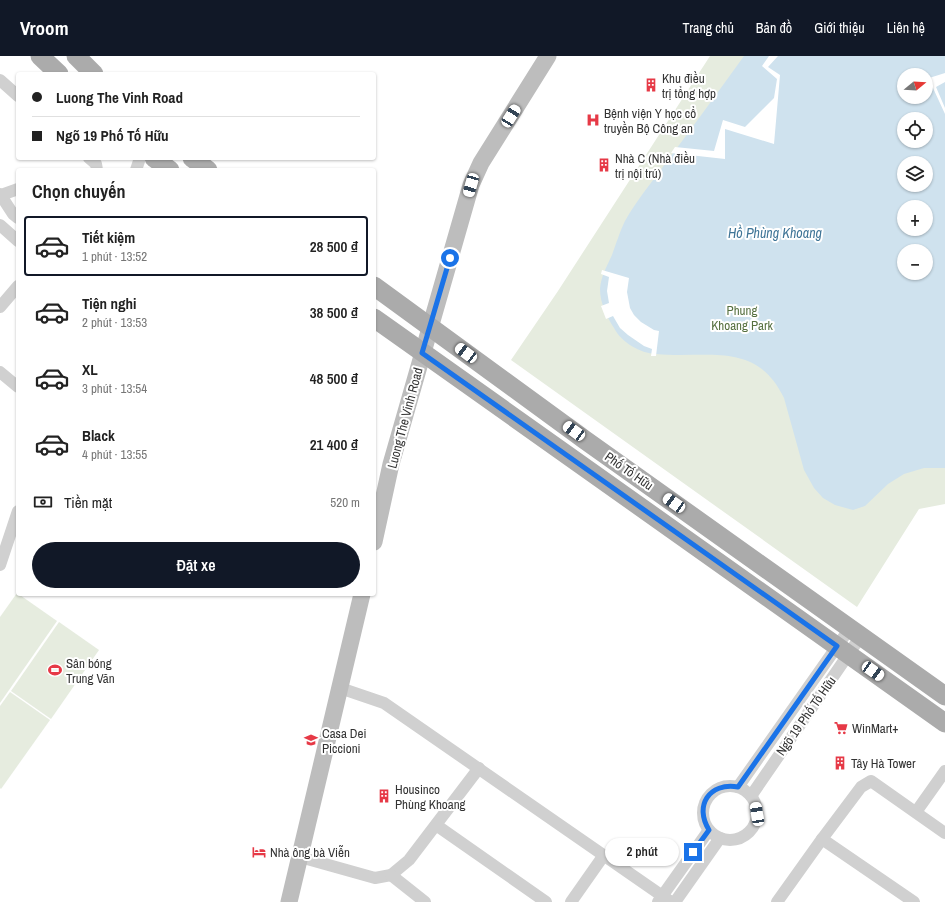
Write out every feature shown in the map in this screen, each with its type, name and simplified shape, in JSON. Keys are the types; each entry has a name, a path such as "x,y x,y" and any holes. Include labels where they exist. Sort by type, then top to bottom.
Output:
{"main road":[{"path":"40,56 57,72"},
{"path":"76,56 92,72"},
{"path":"157,160 167,168"},
{"path":"195,160 205,168"},
{"name":"Phố Tố Hữu","path":"376,287 586,440 945,696"},
{"name":"Phố Tố Hữu","path":"376,319 945,723"}],"street":[{"name":"Luong The Vinh Road","path":"376,533 392,464 422,353 471,185 482,163 548,56"},
{"path":"0,80 16,94"},
{"path":"91,160 96,164 97,168"},
{"path":"16,190 0,195 16,216"},
{"path":"0,225 16,239"},
{"path":"1,303 16,288"},
{"path":"0,372 16,385"},
{"path":"0,566 16,517"},
{"path":"290,902 362,596"},
{"name":"Ngõ 19 Phố Tố Hữu","path":"738,787 856,632"},
{"name":"Ngõ 19 Phố Tố Hữu","path":"751,796 843,650"},
{"path":"340,688 384,703 604,855 664,900 709,830"},
{"path":"300,857 375,878 390,875 409,860 478,768"},
{"path":"916,812 945,771"},
{"path":"782,900 822,839 861,787 871,781 945,833"},
{"path":"729,785 745,790 751,796 755,804 757,814 756,821 747,833 734,840 720,838 714,835 704,823 702,814 703,805 707,797 713,791 729,785"},
{"path":"436,825 546,902"},
{"path":"675,902 720,838"},
{"path":"822,839 914,902"},
{"path":"572,902 604,855"},
{"path":"390,875 425,902"}],"green space":[{"name":"Hồ Phùng Khoang","path":"710,56 945,56 945,504 919,509 857,607 511,360 558,291"},
{"name":"Sân bóng Trung Văn","path":"16,594 16,596 21,596 57,621 0,703 0,617"},
{"name":"Sân bóng Trung Văn","path":"59,622 99,650 51,719 11,691"},
{"name":"Sân bóng Trung Văn","path":"10,692 50,720 1,789 0,706"}],"water":[{"name":"Hồ Phùng Khoang","path":"744,56 945,56 945,468 924,468 904,474 888,484 865,506 853,510 835,505 823,498 814,488 804,470 784,398 773,380 760,367 745,360 729,356 675,355 644,352 627,343 617,333 604,310 600,294 604,271 629,214"}],"pier":[{"path":"769,56 778,56 768,67 780,75 774,144 725,129 725,159 671,153 675,147 714,151 723,120 745,127 774,98 777,79 762,66"},
{"path":"945,73 945,82 936,87 945,108 945,114 933,88 933,77"},
{"path":"602,270 629,278 627,292 630,308 641,322 654,330 659,331 656,356 651,356 652,349 644,346 620,328 613,316 606,319 601,306 609,303 607,291 609,277 601,274"}],"place":[{"name":"Khu điều trị tổng hợp","path":"651,85"},
{"name":"Bệnh viện Y học cổ truyền Bộ Công an","path":"593,120"},
{"name":"Nhà C (Nhà điều trị nội trú)","path":"604,165"},
{"name":"Sân bóng Trung Văn","path":"55,670"},
{"name":"WinMart+","path":"841,728"},
{"name":"Casa Dei Piccioni","path":"311,740"},
{"name":"Tây Hà Tower","path":"840,763"},
{"name":"Housinco Phùng Khoang","path":"384,796"},
{"name":"Nhà ông bà Viễn","path":"259,852"}],"route":[{"path":"450,258 422,353 837,646 738,787 729,785 721,787 713,791 707,797 703,805 702,814 704,823 709,830 693,852"}],"park label":[{"name":"Phung Khoang Park","path":"742,318"}]}
